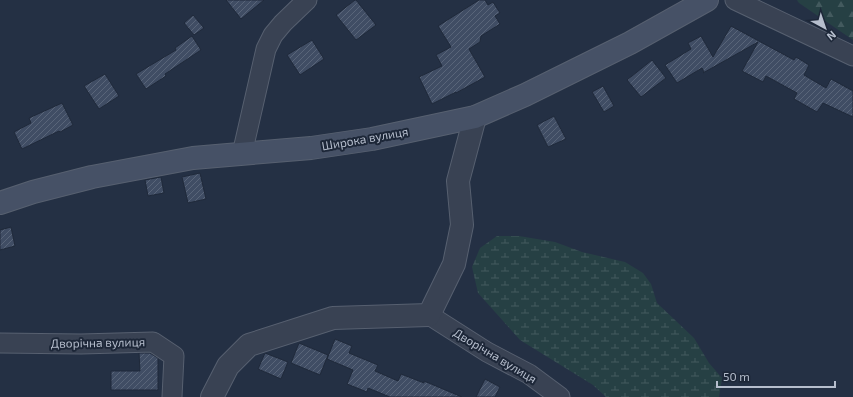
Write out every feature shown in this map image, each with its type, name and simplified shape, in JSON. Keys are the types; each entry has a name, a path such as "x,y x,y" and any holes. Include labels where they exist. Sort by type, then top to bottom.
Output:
{"main road":[{"name":"Широка вулиця","path":"0,203 33,192 92,177 193,158 311,148 357,141 475,117 525,95 630,43 707,0"}],"street":[{"path":"242,154 266,49 273,35 283,23 307,0"},
{"path":"735,0 853,56"},
{"path":"212,397 228,366 249,345 333,318 429,316 454,264 462,225 458,181 475,117"},
{"name":"Дворічна вулиця","path":"429,316 487,352 529,374 560,397"},
{"name":"Дворічна вулиця","path":"0,343 81,344 153,342 174,356 172,397"}],"green space":[{"path":"797,0 853,0 853,40 799,3"},
{"path":"497,236 519,236 555,242 582,252 625,262 643,273 651,284 657,303 694,338 709,363 722,378 719,397 606,397 593,385 520,340 478,293 472,267 480,248"}],"building":[{"path":"226,0 264,0 241,19"},
{"path":"355,0 376,25 356,40 336,15"},
{"path":"479,0 485,0 488,5 493,2 500,13 495,16 500,24 481,36 480,42 469,49 485,77 432,104 419,77 442,66 436,55 451,47 438,26"},
{"path":"193,15 204,28 194,35 184,23"},
{"path":"731,26 794,60 796,57 809,65 804,75 826,88 831,79 853,91 853,117 823,103 817,112 794,99 797,93 766,76 763,82 742,71 758,42 703,73 702,68 677,83 665,65 691,49 688,43 701,36 713,57"},
{"path":"192,36 201,50 165,74 166,76 146,89 136,74 176,50 175,48"},
{"path":"312,40 324,59 300,75 287,55"},
{"path":"652,60 666,78 641,97 627,80"},
{"path":"105,74 119,96 99,109 84,86"},
{"path":"603,86 614,106 604,112 592,92"},
{"path":"62,103 73,125 22,149 14,132 31,123 29,118"},
{"path":"554,116 566,139 548,147 537,125"},
{"path":"200,173 206,199 188,203 182,177"},
{"path":"161,177 164,193 148,196 145,180"},
{"path":"11,227 15,246 0,250 0,230"},
{"path":"335,339 352,346 349,353 378,365 375,371 398,381 401,374 424,383 424,381 462,397 390,397 368,388 367,392 347,384 353,370 327,359"},
{"path":"299,343 328,355 320,375 291,363"},
{"path":"139,353 150,353 158,358 158,390 111,390 111,371 140,371"},
{"path":"265,353 288,362 281,379 258,369"},
{"path":"485,379 500,387 495,397 476,397"}]}
